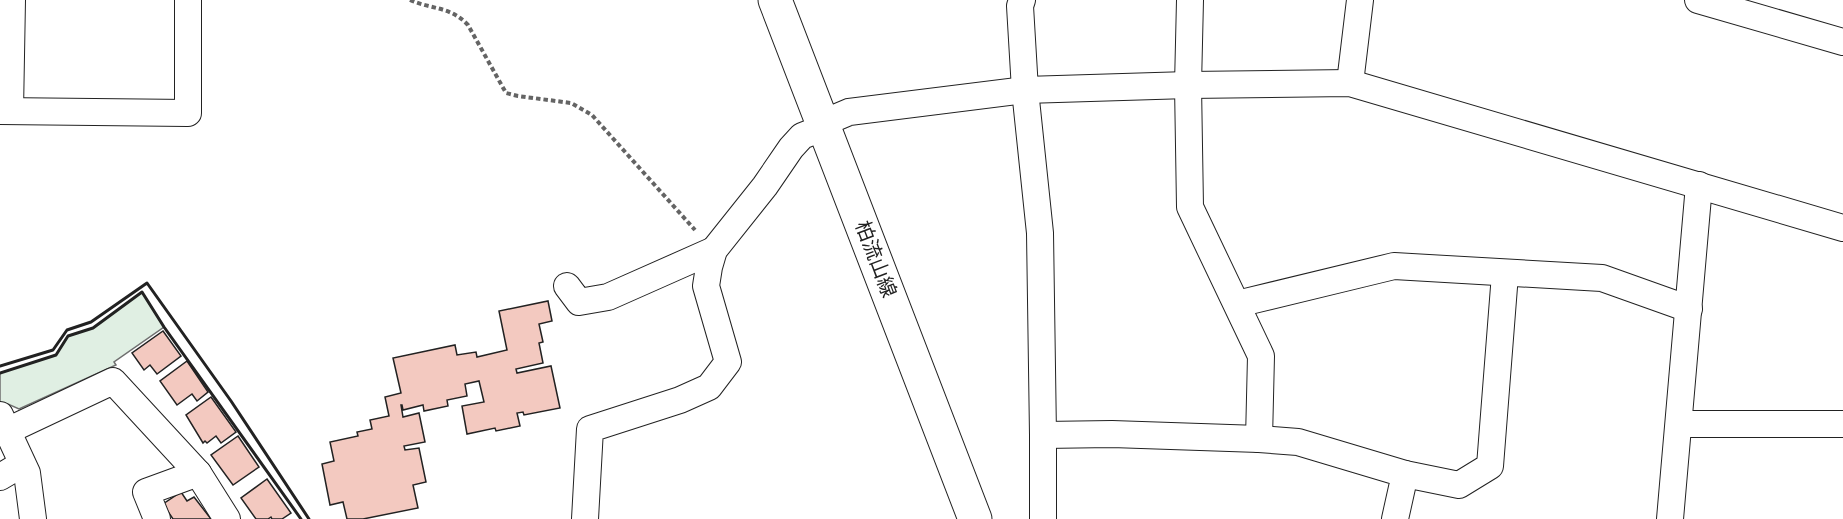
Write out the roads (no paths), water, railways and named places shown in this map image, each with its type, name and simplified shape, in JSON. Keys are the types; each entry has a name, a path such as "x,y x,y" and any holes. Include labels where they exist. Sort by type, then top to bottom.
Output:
{"main road":[{"name":"柏流山線","path":"775,0 975,519"}],"street":[{"path":"12,0 5,111 188,113 188,0"},
{"path":"1022,0 1020,6 1025,90 1040,233 1042,519"},
{"path":"1190,0 1188,85 1190,207 1261,356 1259,439"},
{"path":"1350,83 1360,0"},
{"path":"1698,0 1843,42"},
{"path":"585,519 590,429 680,400 709,387 728,362 706,286 714,250 765,186 796,142 802,136 849,112 1025,90 1350,83 1843,228"},
{"path":"1670,519 1699,185"},
{"path":"567,286 579,302 608,297 714,250"},
{"path":"1237,304 1394,266 1602,278 1689,309"},
{"path":"1043,435 1112,434 1298,442 1405,474 1460,485 1490,466 1504,274"},
{"path":"33,519 27,473 3,423 113,381 198,473 227,519"},
{"path":"1679,424 1843,424"},
{"path":"0,477 22,464"},
{"path":"157,519 146,492 198,473"},
{"path":"1395,519 1405,474"}]}
